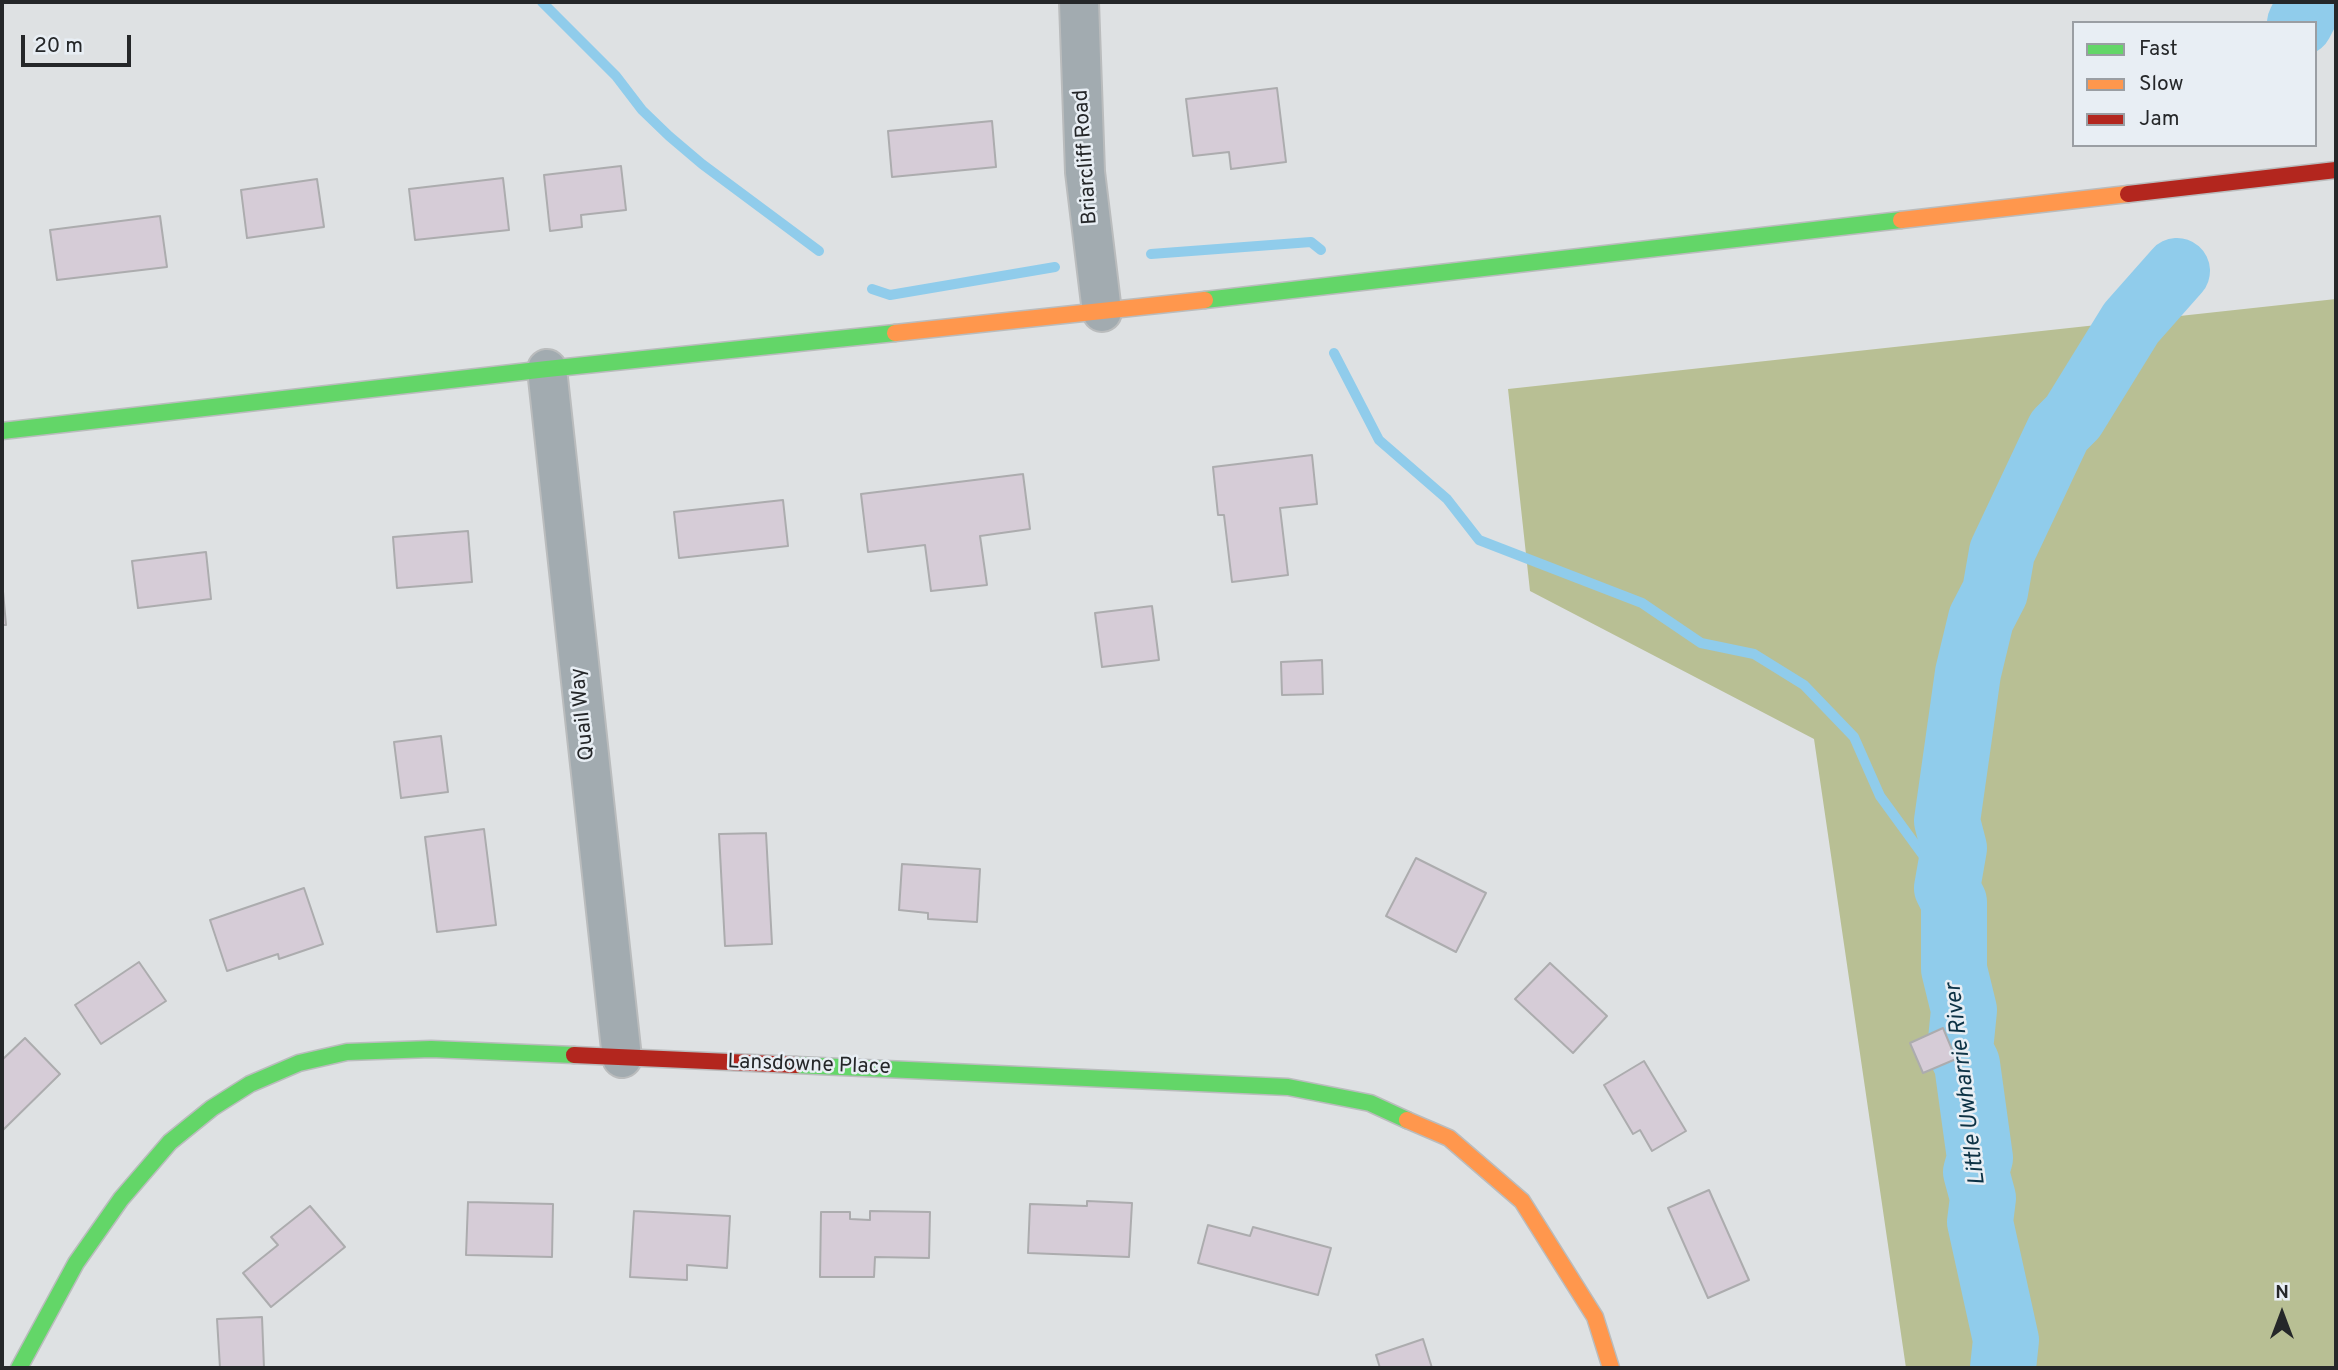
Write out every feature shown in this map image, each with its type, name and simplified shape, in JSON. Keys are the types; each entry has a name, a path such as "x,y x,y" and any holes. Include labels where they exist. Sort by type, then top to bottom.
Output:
{"main road":[{"path":"2,431 547,369 1102,312 2336,170"},
{"name":"Lansdowne Place","path":"19,1368 76,1263 121,1199 170,1142 212,1108 250,1083 299,1063 347,1052 431,1049 1288,1087 1370,1103 1449,1138 1522,1201 1595,1317 1611,1368"}],"street":[{"name":"Briarcliff Road","path":"1079,2 1086,172 1102,312"},
{"name":"Quail Way","path":"547,369 622,1058"}],"green space":[{"path":"2336,299 2336,1368 1906,1368 1814,739 1530,591 1508,389"}],"building":[{"path":"1277,88 1286,162 1231,169 1229,152 1193,156 1186,99"},
{"path":"992,121 996,167 892,177 888,131"},
{"path":"621,166 626,210 581,215 582,227 550,231 544,175"},
{"path":"503,178 509,230 415,240 409,189"},
{"path":"317,179 324,227 247,238 241,190"},
{"path":"160,216 167,267 57,280 50,230"},
{"path":"1312,455 1317,504 1280,508 1288,575 1232,582 1224,515 1218,515 1213,467"},
{"path":"1023,474 1030,529 980,536 987,585 931,591 925,545 868,552 861,494"},
{"path":"783,500 788,546 679,558 674,512"},
{"path":"468,531 472,582 397,588 393,537"},
{"path":"206,552 211,599 138,608 132,561"},
{"path":"2,580 6,625 2,625"},
{"path":"1152,606 1159,660 1102,667 1095,613"},
{"path":"1322,660 1323,694 1282,695 1281,662"},
{"path":"441,736 448,792 401,798 394,742"},
{"path":"484,829 496,925 437,932 425,837"},
{"path":"766,833 772,944 725,946 719,834"},
{"path":"1416,858 1486,893 1456,952 1386,916"},
{"path":"902,864 980,869 977,922 928,919 928,913 899,910"},
{"path":"304,888 323,944 279,959 278,954 227,971 210,920"},
{"path":"139,962 166,1001 101,1044 75,1005"},
{"path":"1550,963 1607,1016 1573,1053 1515,999"},
{"path":"1943,1028 1956,1059 1923,1073 1910,1043"},
{"path":"25,1038 60,1074 2,1131 2,1060"},
{"path":"1644,1061 1686,1131 1652,1151 1640,1130 1633,1134 1604,1085"},
{"path":"1709,1190 1749,1280 1708,1298 1668,1208"},
{"path":"1087,1201 1132,1203 1129,1257 1028,1253 1030,1204 1087,1206"},
{"path":"468,1202 553,1204 552,1257 466,1255"},
{"path":"310,1206 345,1247 271,1307 243,1273 278,1245 271,1237"},
{"path":"634,1211 730,1216 727,1268 687,1265 687,1280 630,1277"},
{"path":"870,1211 930,1212 929,1258 875,1257 874,1277 820,1277 821,1212 850,1212 850,1219 870,1220"},
{"path":"1208,1225 1250,1236 1253,1227 1331,1248 1318,1295 1198,1263"},
{"path":"262,1317 264,1368 220,1368 217,1319"},
{"path":"1423,1339 1432,1368 1380,1368 1376,1355"}],"waterway":[{"path":"542,2 616,76 642,110 669,136 702,164 819,251"},
{"name":"Little Uwharrie River","path":"2301,21 2311,2"},
{"path":"1151,254 1311,242 1321,250"},
{"path":"872,289 890,295 1055,267"},
{"name":"Little Uwharrie River","path":"2003,1368 2006,1340 1980,1222 1983,1198 1976,1172 1980,1158 1967,1064 1960,1050 1964,1010 1954,969 1954,902 1947,888 1954,848 1947,821 1968,673 1981,619 1995,592 2002,552 2059,431 2073,417 2131,323 2177,271"},
{"path":"1334,353 1379,440 1447,499 1479,540 1642,603 1701,643 1754,654 1804,685 1854,737 1880,796 1947,888"}],"traffic: fast":[{"path":"1205,300 1901,220"},
{"path":"2,431 547,369 895,333"},
{"path":"19,1368 76,1263 121,1199 170,1142 212,1108 250,1084 299,1063 347,1052 431,1049 574,1055"},
{"path":"796,1065 1288,1087 1370,1103 1407,1120"}],"traffic: slow":[{"path":"1901,220 2128,194"},
{"path":"895,333 1205,300"},
{"path":"1407,1120 1449,1138 1522,1201 1595,1317 1611,1368"}],"traffic: jam":[{"path":"2128,194 2336,170"},
{"path":"574,1055 796,1065"}]}
